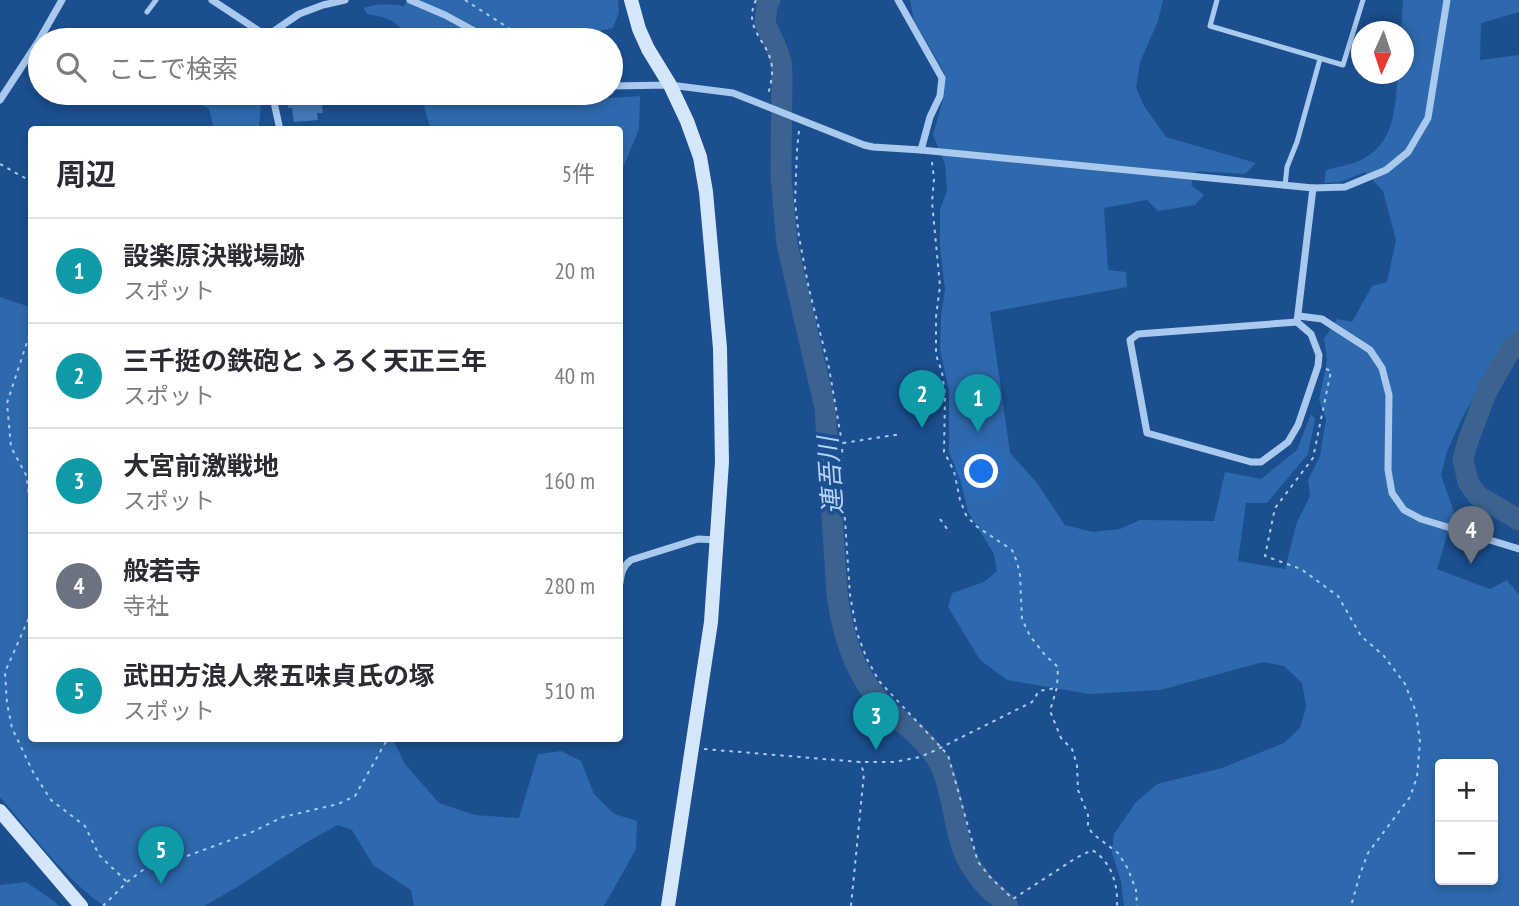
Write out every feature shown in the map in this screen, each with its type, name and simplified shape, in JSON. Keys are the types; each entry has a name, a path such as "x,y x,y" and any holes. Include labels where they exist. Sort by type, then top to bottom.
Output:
{"street":[{"path":"46,28 62,0"},
{"path":"212,0 254,28"},
{"path":"278,28 299,14 345,0"},
{"path":"410,0 468,28"},
{"path":"631,0 639,29 670,85 700,157 706,192 720,348 722,463 711,622 668,906"},
{"path":"898,0 942,78 940,96 930,117 921,150"},
{"path":"623,86 670,85 733,93 873,147 1285,186 1345,187 1386,170 1408,152 1428,118 1447,0"},
{"path":"0,100 28,57"},
{"path":"275,105 279,126"},
{"path":"1313,188 1298,319 1311,334 1319,355 1318,366 1298,425 1288,442 1261,462 1251,462 1147,433 1130,340 1138,334 1298,319 1322,319 1370,351 1382,368 1389,395 1388,470 1392,493 1404,510 1421,519 1519,549"},
{"path":"623,569 631,560 698,539 718,540"},
{"path":"0,811 81,906"}],"lane":[{"path":"147,12 156,0"},
{"path":"1217,0 1210,26 1343,65 1363,0"},
{"path":"1285,186 1287,167 1297,142 1320,59"}],"path":[{"path":"465,0 508,28"},
{"path":"756,0 751,10 752,25 772,67 766,106"},
{"path":"800,119 795,202 799,237 829,368 842,443 850,595 857,633 867,659 879,681 948,755 978,862 990,877 1013,899 1092,850 1099,854 1115,879 1118,890 1117,906"},
{"path":"933,151 932,202 940,286 936,317 936,355 942,372 945,395 944,453 954,471 966,515 976,526 1012,550 1020,575 1022,619 1030,636 1058,667 1058,687 1050,711 1061,738 1072,749 1077,765 1078,790 1088,815 1088,827 1118,853 1136,890 1138,906"},
{"path":"0,164 28,180"},
{"path":"28,339 7,403 11,447 26,475 28,488"},
{"path":"1318,366 1331,371 1313,458 1275,508 1265,556 1301,569 1338,596 1361,636 1384,656 1405,684 1416,712 1420,743 1417,777 1410,797 1368,853 1351,906"},
{"path":"842,443 901,434"},
{"path":"940,519 950,533"},
{"path":"28,620 5,672 12,728 33,772 51,800 85,826 99,855 127,882"},
{"path":"692,748 860,762 894,762 920,757 942,748 1032,702 1039,691 1058,687"},
{"path":"187,856 250,833 283,817 338,804 355,796 386,742"},
{"path":"851,906 864,773 860,762"},
{"path":"103,906 127,882 151,864 168,869 162,879"}],"shaded area":[{"path":"407,0 618,0 619,12 613,28 401,28 387,19 367,14 364,8 384,4 404,6"},
{"path":"910,0 1163,0 1158,21 1140,62 1136,88 1144,106 1166,137 1256,163 1245,174 1196,171 1191,185 1204,195 1195,205 1158,211 1147,200 1104,208 1108,270 1126,272 1127,287 990,312 1010,453 1037,483 1065,525 1093,532 1120,529 1140,520 1214,521 1225,472 1261,479 1297,450 1311,414 1315,419 1308,454 1267,503 1246,503 1238,561 1285,569 1297,522 1310,496 1308,480 1320,456 1326,419 1319,400 1327,360 1324,339 1337,319 1352,322 1372,286 1387,282 1396,240 1383,191 1365,172 1340,182 1324,183 1326,170 1359,161 1371,154 1380,145 1391,124 1397,84 1414,84 1414,21 1402,21 1403,0 1519,0 1519,12 1481,23 1480,60 1519,55 1519,335 1501,350 1464,414 1447,451 1441,475 1454,512 1437,569 1490,589 1507,580 1519,595 1519,906 1124,906 1121,881 1112,853 1114,834 1136,802 1157,784 1222,768 1284,743 1300,728 1306,707 1302,683 1284,666 1263,662 1160,690 1089,694 1007,680 980,660 948,607 952,593 984,582 997,571 994,554 968,512 961,482 949,452 949,391 940,350 945,289 940,248 940,209 947,191 945,164 933,135 944,96 945,74 914,20"},
{"path":"640,96 639,129 623,168 623,126 430,126 424,107 623,105 623,97"},
{"path":"202,105 261,105 259,126 213,126 209,109"},
{"path":"0,297 28,306 28,742 394,742 405,764 439,803 475,815 519,818 538,754 561,751 581,761 594,794 614,814 637,821 636,849 604,906 414,906 411,890 373,865 352,830 338,825 204,906 104,906 62,869 0,797"},
{"path":"26,882 58,906 0,906 0,885"}],"building":[{"path":"288,105 322,105 323,113 317,113 318,120 294,122 292,108 288,108"}],"waterway":[{"name":"連吾川","path":"770,0 765,23 776,47 782,73 781,177 787,244 825,408 837,593 843,625 852,656 876,697 937,759 946,779 959,837 967,858 984,883 1008,906"},
{"path":"1519,342 1512,347 1486,393 1463,459 1468,482 1478,496 1519,520"}],"place":[{"name":"三千挺の鉄砲とゝろく天正三年","path":"922,428"},
{"name":"設楽原決戦場跡","path":"978,432"},
{"name":"般若寺","path":"1471,564"},
{"name":"大宮前激戦地","path":"876,750"},
{"name":"武田方浪人衆五味貞氏の塚","path":"161,884"}]}
